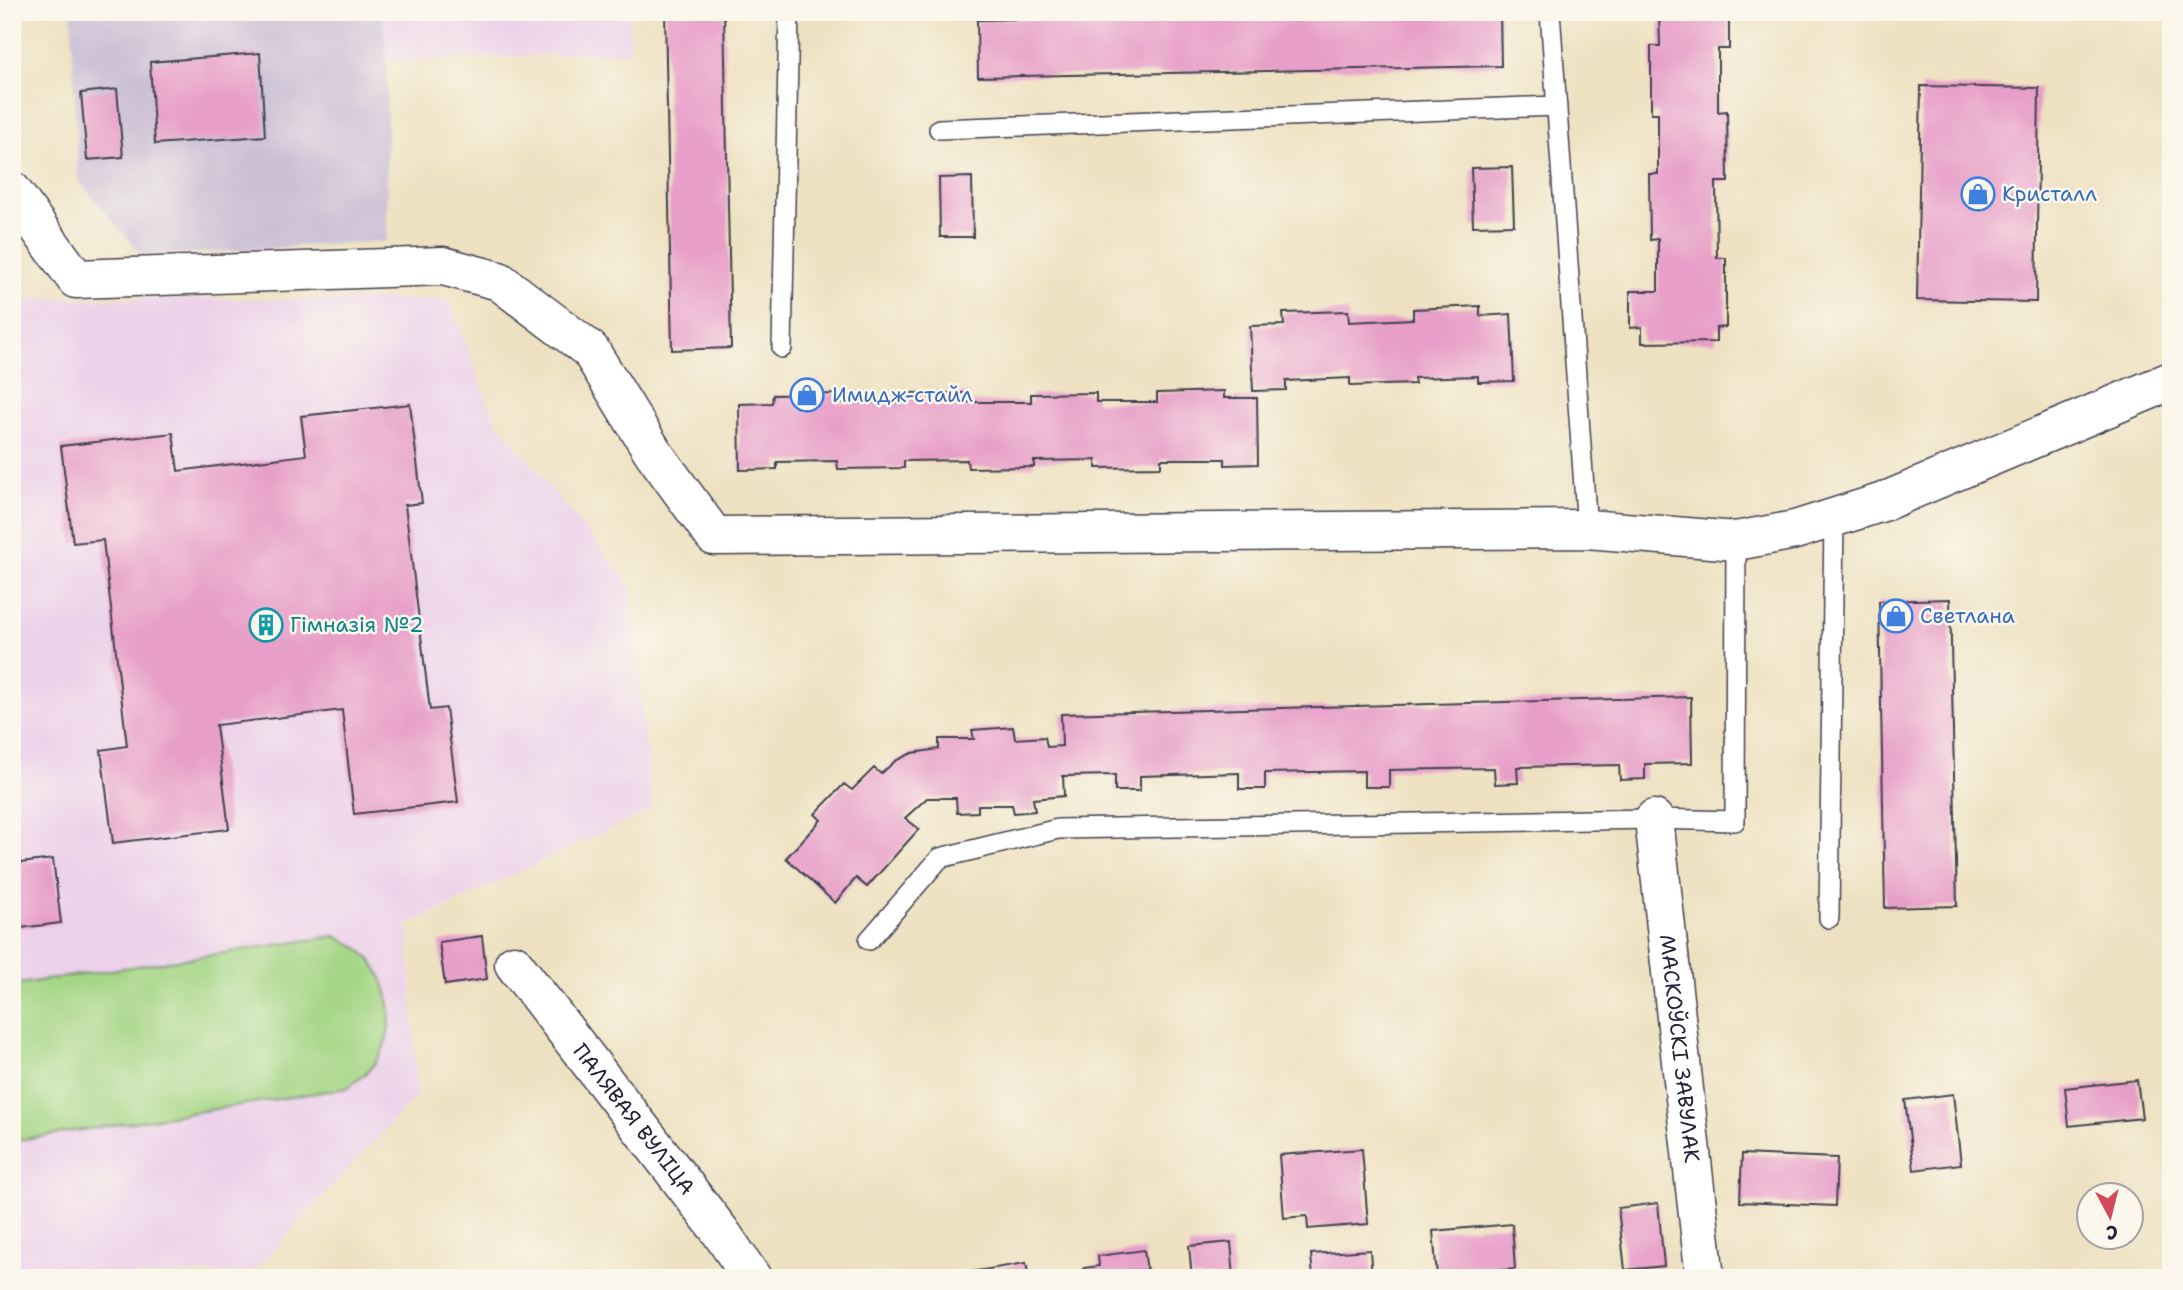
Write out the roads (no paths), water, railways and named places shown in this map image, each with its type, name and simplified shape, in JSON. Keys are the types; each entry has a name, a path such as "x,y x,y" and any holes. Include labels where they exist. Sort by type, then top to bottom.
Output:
{"street":[{"path":"12,191 76,279 443,266 499,281 590,350 653,452 714,536 1587,529 1736,541 1795,530 1882,502 2171,381"},
{"name":"МАСКОЎСКІ ЗАВУЛАК","path":"1654,819 1705,1278"},
{"name":"ПАЛЯВАЯ ВУЛІЦА","path":"514,964 720,1231 752,1278"}],"lane":[{"path":"782,348 789,12"},
{"path":"1550,12 1587,529"},
{"path":"939,129 1557,106"},
{"path":"1829,918 1834,517"},
{"path":"869,940 940,858 1058,829 1654,819 1735,821 1736,541"}],"place":[{"name":"Кристалл","path":"1978,194"},
{"name":"Имидж-стайл","path":"807,395"},
{"name":"Светлана","path":"1896,616"},
{"name":"Гімназія №2","path":"266,625"}]}
